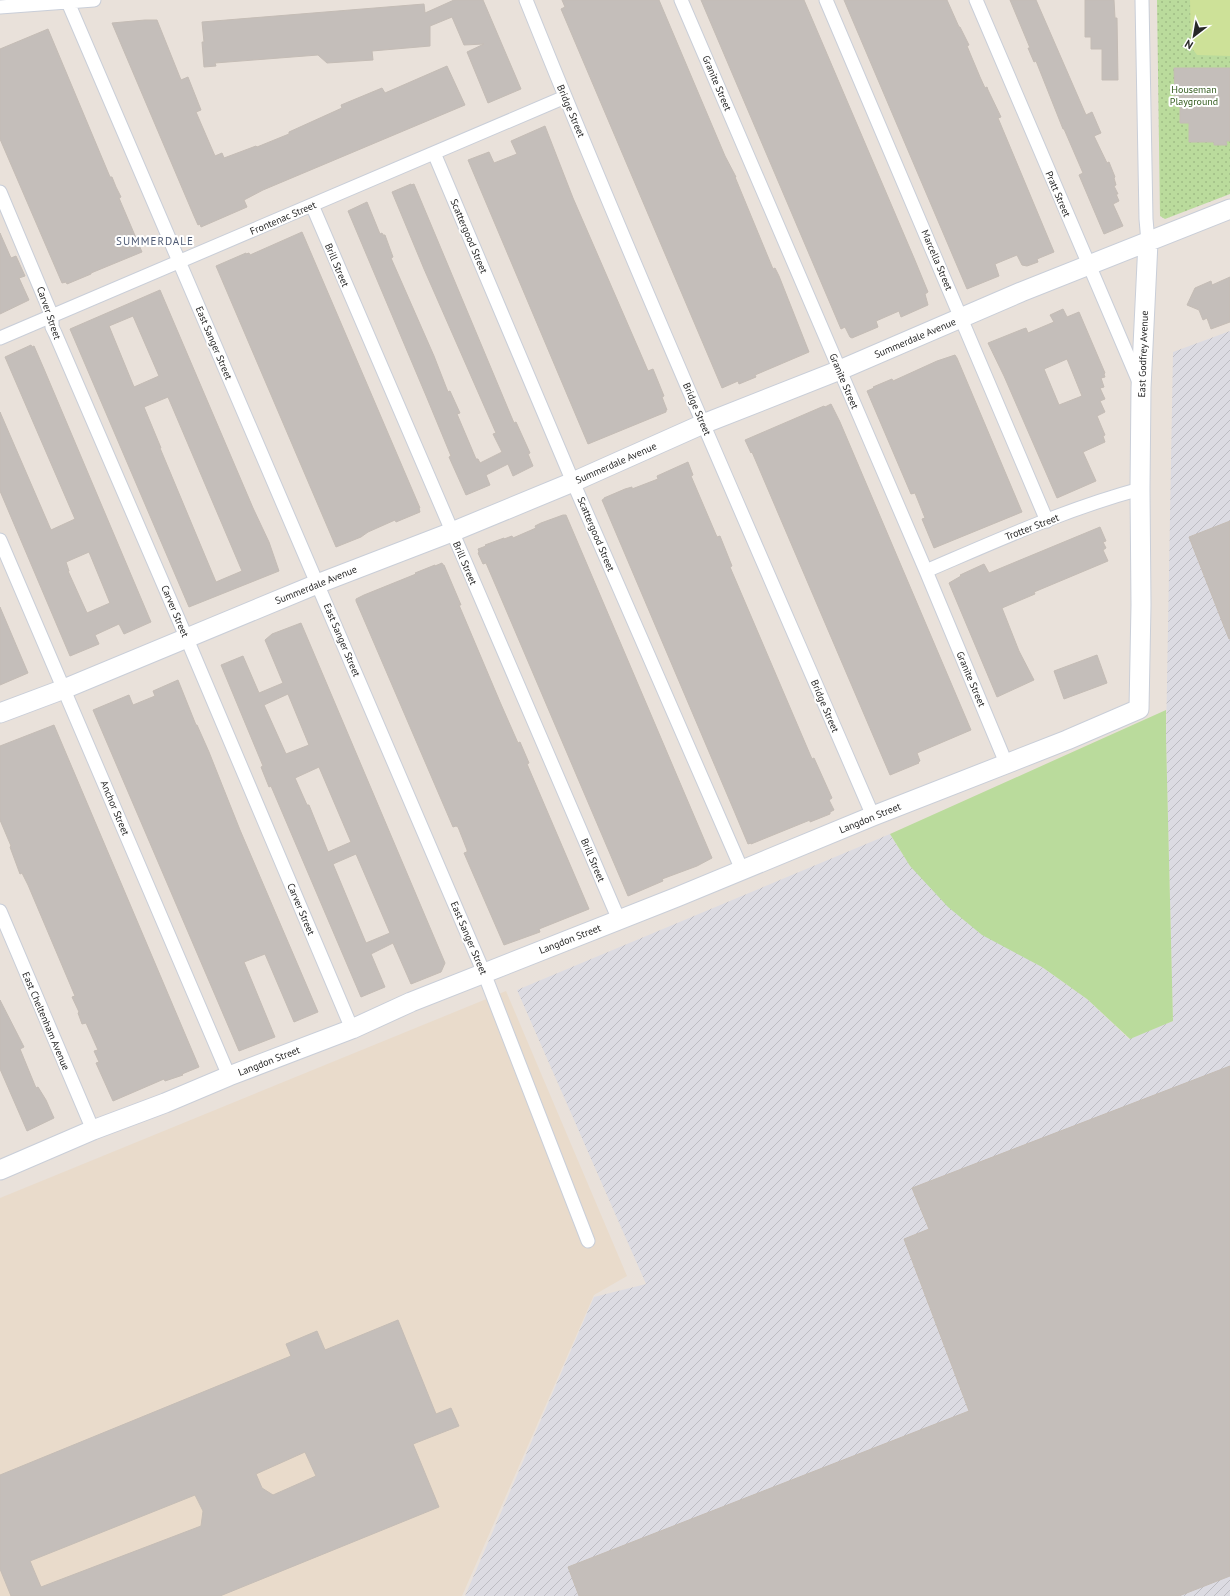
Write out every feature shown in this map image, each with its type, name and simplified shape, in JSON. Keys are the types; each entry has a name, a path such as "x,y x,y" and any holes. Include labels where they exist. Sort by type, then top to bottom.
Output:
{"street":[{"path":"0,7 94,0"},
{"name":"Bridge Street","path":"526,0 565,97 703,424 873,816"},
{"name":"Granite Street","path":"681,0 926,571 1006,763"},
{"name":"Marcella Street","path":"826,0 1047,521"},
{"name":"Pratt Street","path":"976,0 1141,388"},
{"name":"East Godfrey Avenue","path":"1139,709 1141,605 1141,388 1148,242 1146,219 1142,0"},
{"name":"East Sanger Street","path":"67,1 484,973 588,1241"},
{"name":"Frontenac Street","path":"0,338 565,97"},
{"name":"Scattergood Street","path":"434,153 573,482 742,870"},
{"name":"Carver Street","path":"0,192 52,316 52,326 187,639 352,1029"},
{"name":"Brill Street","path":"312,205 619,920"},
{"name":"Summerdale Avenue","path":"0,713 64,689 187,639 317,584 452,532 573,482 703,424 840,370 1021,292 1230,208"},
{"name":"Trotter Street","path":"926,571 1107,498 1140,489"},
{"name":"Anchor Street","path":"0,540 229,1076"},
{"name":"Langdon Street","path":"0,1170 92,1130 165,1103 229,1076 352,1029 411,1002 619,920 873,816 1067,740 1139,709"},
{"name":"East Cheltenham Avenue","path":"0,912 92,1130"}],"shaded area":[{"path":"1230,331 1230,1596 465,1596 594,1297 646,1284 517,990 890,834 910,866 1042,967 1087,999 1129,1039 1173,1021 1166,738 1173,352"},
{"path":"506,991 627,1276 594,1295 462,1596 0,1596 0,1198"}],"green space":[{"name":"Houseman Playground","path":"1157,0 1230,0 1230,194 1165,219 1160,216"},
{"path":"1190,0 1230,0 1230,56 1197,55 1191,47"},
{"path":"1166,710 1173,1021 1130,1039 1087,999 1042,967 982,935 948,907 910,866 890,834"}],"building":[{"path":"454,0 483,0 521,89 488,103 467,52 484,44 464,45 452,17 430,26 430,46 372,51 373,60 327,63 318,55 215,63 216,66 204,67 202,22 424,4 425,13"},
{"path":"562,0 659,0 725,156 736,177 773,269 775,268 779,276 809,352 755,375 756,377 739,384 738,381 722,388 561,9 565,7"},
{"path":"701,0 804,0 928,292 925,294 928,305 901,317 899,311 876,321 878,327 852,338 845,327 841,329"},
{"path":"844,0 947,0 969,45 967,46 985,88 987,87 1001,117 998,118 1054,252 1037,259 1038,262 1027,266 1022,265 1017,255 995,264 999,276 967,289"},
{"path":"1010,0 1036,0 1086,115 1092,112 1101,133 1094,136 1107,163 1109,162 1115,177 1116,185 1114,186 1118,194 1116,194 1119,201 1113,204 1123,226 1104,234 1079,175 1083,173 1063,129 1036,61 1034,62 1028,48 1030,48"},
{"path":"1085,0 1114,0 1115,18 1117,18 1118,80 1102,80 1102,49 1091,49 1091,37 1085,37"},
{"path":"157,20 181,80 188,77 201,110 196,112 215,156 222,153 224,158 256,146 257,147 289,134 289,132 342,108 341,105 382,88 385,93 447,66 465,105 263,190 244,200 247,207 201,227 200,224 198,225 194,216 112,23"},
{"path":"48,29 110,177 112,177 121,197 119,198 142,252 67,284 66,282 62,283 0,139 0,49"},
{"path":"1174,68 1230,68 1230,141 1226,141 1227,145 1214,145 1214,142 1189,142 1189,123 1180,123 1180,102 1175,102"},
{"path":"545,126 573,198 648,371 653,369 664,396 662,397 667,410 666,412 588,444 468,160 489,152 494,163 517,154 511,141"},
{"path":"414,184 514,423 516,422 530,453 528,454 533,466 513,476 508,464 486,475 490,485 466,495 449,457 451,456 427,398 348,211 367,202 380,234 382,233 385,235 393,257 391,258 434,356 448,392 450,391 460,413 457,414 476,459 478,459 480,463 502,452 493,434 496,433 392,192"},
{"path":"302,232 420,508 420,512 396,522 395,520 368,532 361,537 336,547 216,266 246,253 249,253 250,255"},
{"path":"0,233 11,258 16,256 25,276 19,278 29,300 0,314"},
{"path":"1230,277 1230,322 1211,329 1207,318 1203,320 1199,310 1187,305 1195,288 1211,281 1212,285"},
{"path":"160,290 269,542 279,571 189,607 70,329","holes":["133,316 159,376 134,387 109,326","168,397 242,571 216,582 144,407"]},
{"path":"1063,309 1067,317 1079,312 1105,373 1105,377 1101,378 1104,387 1100,388 1105,399 1100,401 1105,412 1097,416 1105,435 1103,436 1105,442 1083,452 1096,481 1057,498 988,343 1026,328 1028,333 1054,322 1050,315","holes":["1067,359 1082,396 1059,405 1044,369"]},
{"path":"31,345 32,347 34,346 151,622 124,634 119,624 95,635 99,644 70,656 0,491 0,412 51,530 75,519 5,357","holes":["89,552 110,603 87,613 68,571 66,562"]},
{"path":"955,355 1022,512 934,548 922,519 925,518 915,493 911,494 867,391 892,379 893,381 937,361"},
{"path":"831,404 971,730 917,753 920,761 918,762 919,763 890,775 752,452 751,453 745,440"},
{"path":"688,462 693,475 691,476 717,537 720,536 732,566 730,567 812,759 814,758 832,798 829,800 834,810 830,812 830,814 810,822 810,820 751,844 748,844 602,500 625,489 632,487 632,489 658,479 657,476"},
{"path":"566,515 712,858 697,866 662,879 663,881 628,896 486,563 483,564 478,553 478,549 486,546 485,545 512,536 513,538 536,528 535,526 541,523"},
{"path":"1230,521 1230,639 1229,639 1189,537"},
{"path":"1100,527 1106,541 1103,542 1106,548 1103,550 1108,561 1034,592 1035,594 1002,608 1019,651 1034,680 997,697 949,583 961,576 960,575 984,564 989,573"},
{"path":"442,563 461,605 459,605 500,702 518,743 520,742 529,763 527,764 589,909 539,929 540,932 504,945 464,853 467,852 467,850 458,827 453,827 356,601 356,599 364,595"},
{"path":"0,607 28,673 0,685"},
{"path":"301,623 445,963 441,972 411,984 393,943 371,954 385,987 361,997 271,786 269,787 261,767 263,766 221,665 243,656 259,693 283,683 265,640 272,634","holes":["288,694 309,745 286,754 264,705","319,767 351,842 328,852 309,805 307,805 295,778","356,854 390,933 366,943 333,864"]},
{"path":"1097,655 1107,683 1064,699 1054,671"},
{"path":"178,680 318,1012 294,1022 265,954 244,962 275,1037 239,1051 93,710 129,695 133,705 155,696 153,691"},
{"path":"54,725 199,1067 182,1074 183,1075 165,1081 164,1079 113,1101 96,1063 99,1062 94,1051 98,1050 86,1023 82,1024 78,1013 79,1012 72,997 75,996 28,885 22,873 20,874 10,847 11,846 0,820 0,746"},
{"path":"0,1000 24,1047 20,1049 36,1088 38,1087 46,1100 54,1118 27,1131 0,1069"},
{"path":"1230,1066 1230,1576 1179,1596 579,1596 568,1567 969,1411 904,1239 929,1229 912,1188"},
{"path":"398,1320 436,1414 451,1408 459,1426 413,1444 439,1507 220,1596 11,1596 0,1569 0,1475 291,1356 286,1344 317,1331 325,1350","holes":["305,1452 316,1476 273,1495 262,1488 256,1474","195,1495 203,1511 201,1526 41,1587 30,1561"]}],"district":[{"name":"SUMMERDALE","path":"155,241"}]}
